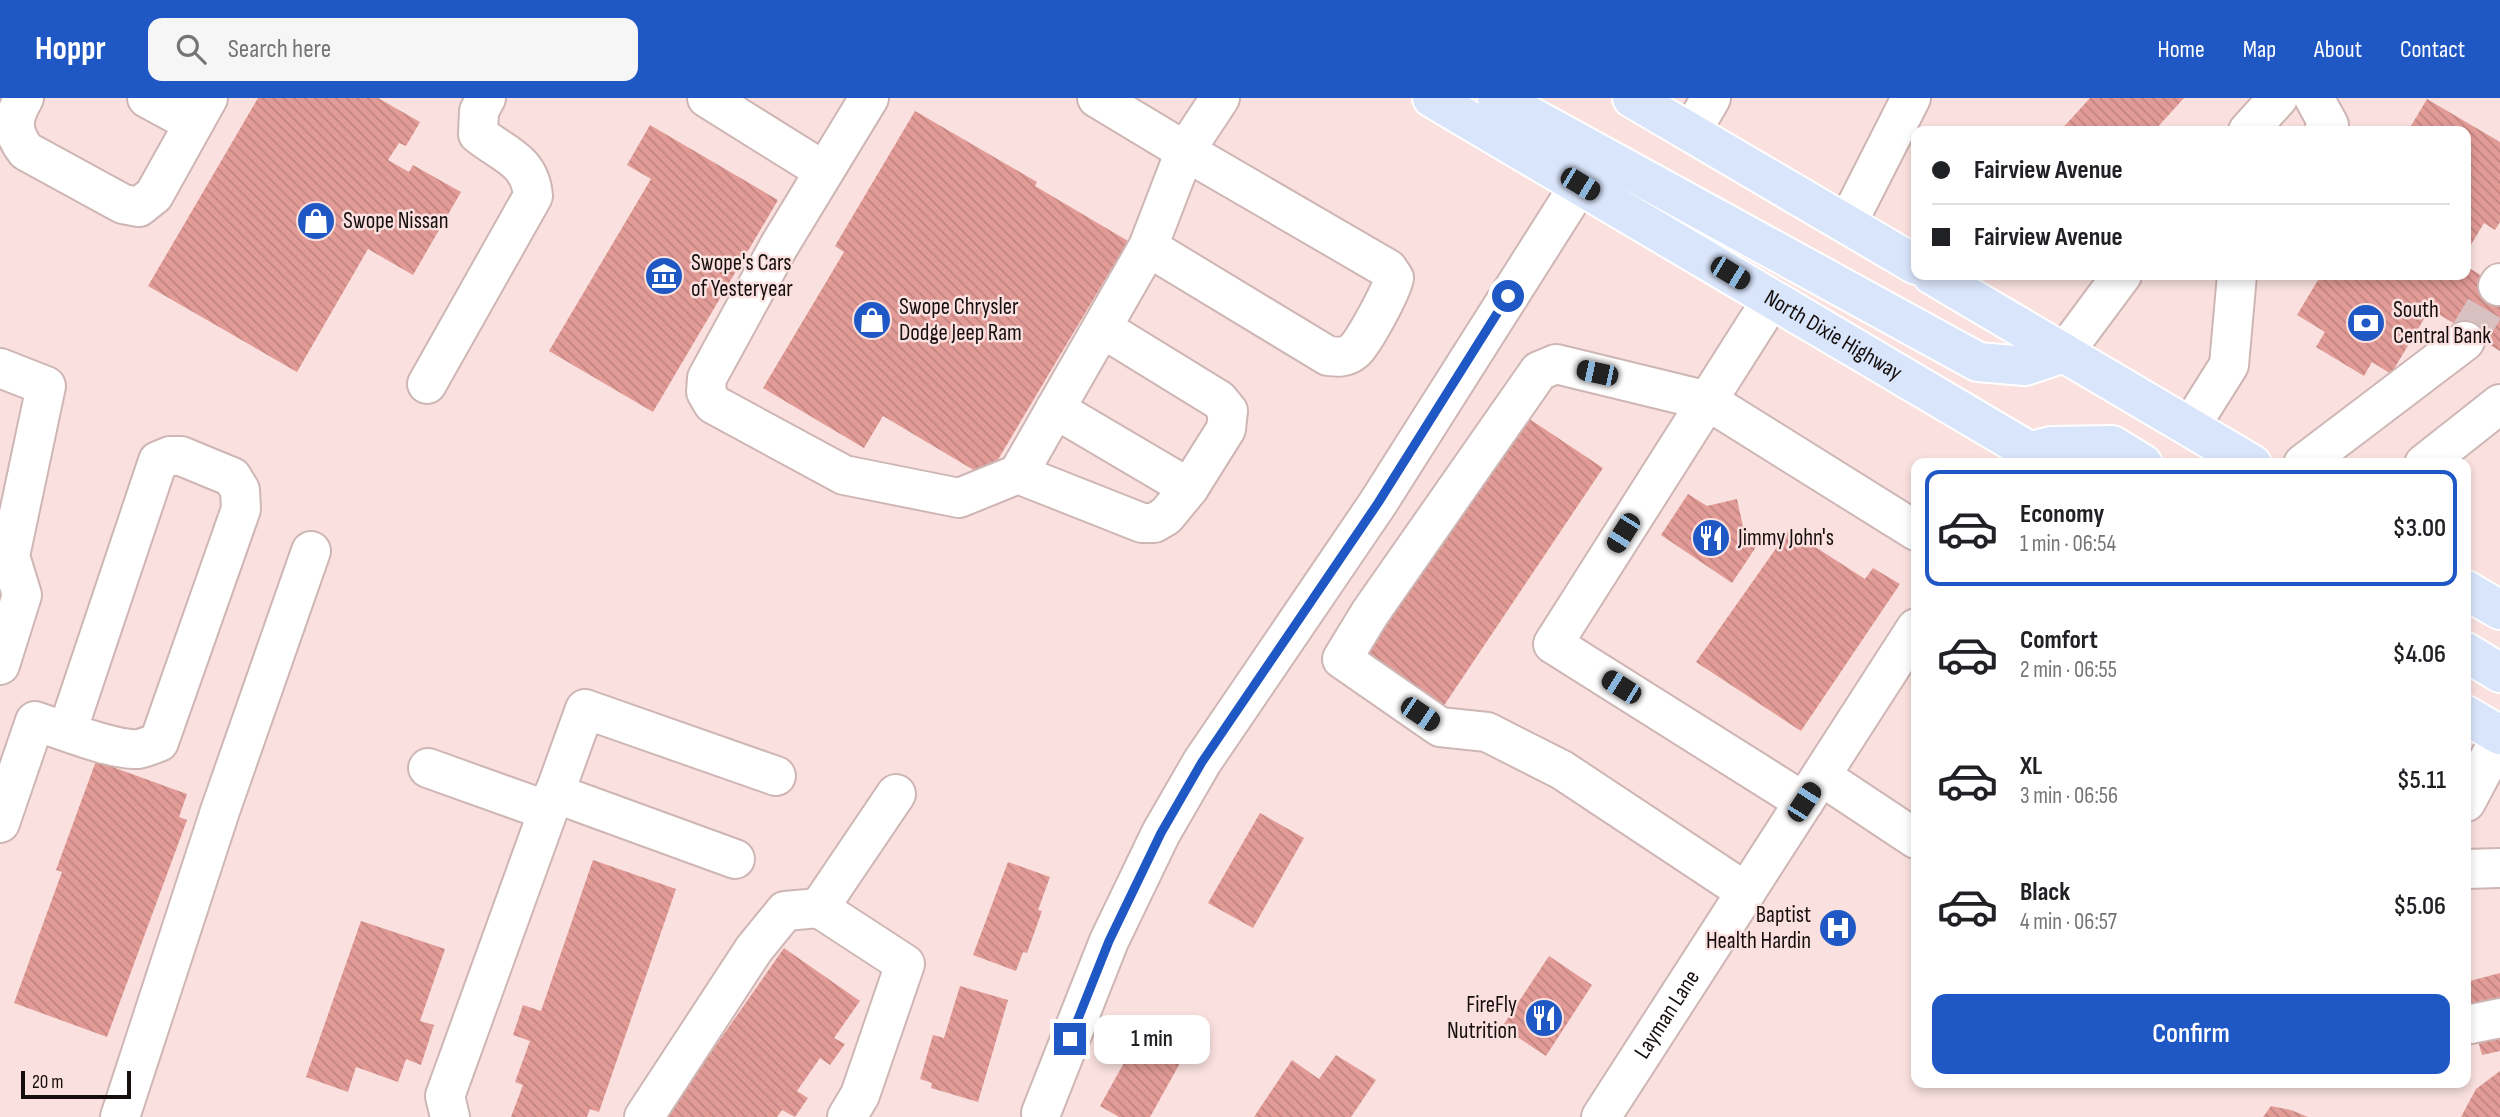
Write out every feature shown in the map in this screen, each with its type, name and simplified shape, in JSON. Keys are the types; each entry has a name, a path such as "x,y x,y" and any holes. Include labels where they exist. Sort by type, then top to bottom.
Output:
{"main road":[{"name":"North Dixie Highway","path":"1432,98 1772,299 2033,458"},
{"path":"1497,98 1978,362 2025,366 2064,353"},
{"path":"1632,98 1911,262"},
{"path":"1940,280 2242,458"},
{"path":"2038,458 2051,446 2112,445 2133,458"},
{"path":"2471,656 2500,673"},
{"path":"2471,718 2500,736"}],"street":[{"path":"24,98 14,115 16,138 26,151 123,204 139,207 154,195 200,111 147,98"},
{"path":"426,384 533,196 532,177 519,163 478,134 479,111 486,98"},
{"path":"707,98 824,171"},
{"path":"869,98 824,171 706,378 706,392 713,404 844,475 958,498 1018,474 1149,247 1185,151 1220,98"},
{"path":"1097,98 1388,270 1394,278 1391,290 1354,350 1340,358 1328,356 1149,247"},
{"path":"1691,132 1711,98"},
{"path":"1847,225 1911,98"},
{"path":"2253,126 2278,98"},
{"path":"2314,98 2328,126"},
{"path":"1041,1113 1109,941 1175,809 1202,762 1378,503 1580,184"},
{"path":"2064,353 2118,280"},
{"path":"2190,427 2229,365 2237,280"},
{"path":"1772,299 1553,644 1812,789 1911,837"},
{"path":"1018,474 1142,523 1154,523 1166,516 1189,488 1227,429 1228,411 1219,400 1102,328"},
{"path":"2311,458 2465,341"},
{"path":"1746,892 1562,770 1487,732 1440,727 1342,659 1370,612 1538,371 1556,364 1707,401 1911,528"},
{"path":"0,369 46,386 15,459 5,554 22,595 0,665"},
{"path":"2432,458 2500,404"},
{"path":"1055,409 1189,488"},
{"path":"0,822 35,721 66,732 132,748 159,742 241,509 240,490 232,477 181,456 170,456 159,461 66,732"},
{"path":"120,1117 220,811 311,551"},
{"name":"Layman Lane","path":"1601,1117 1911,636"},
{"path":"450,1117 445,1096 585,709 776,776"},
{"path":"2471,792 2500,736"},
{"path":"428,768 551,802 735,859"},
{"path":"819,908 896,794"},
{"path":"2471,869 2500,867"},
{"path":"644,1117 754,949 785,911 819,908 905,964 860,1096 847,1117"},
{"path":"2471,1025 2500,1018"}],"building":[{"name":"Swope Nissan","path":"258,98 378,98 420,122 406,146 399,143 388,160 409,172 413,165 461,192 413,275 368,249 297,372 148,286"},
{"path":"2090,98 2184,98 2159,126 2065,126"},
{"name":"South Central Bank","path":"2427,99 2500,142 2500,222 2495,230 2484,223 2471,245 2471,126 2411,126"},
{"path":"915,111 1037,182 1035,186 1128,241 987,478 883,416 864,448 763,388 844,252 835,246"},
{"name":"Swope's Cars of Yesteryear","path":"650,125 778,200 653,412 549,351 651,179 627,165"},
{"name":"South Central Bank","path":"2471,269 2500,287 2500,351 2430,309 2391,374 2372,362 2364,376 2316,347 2325,332 2297,315 2318,280 2471,280"},
{"path":"1525,416 1603,468 1439,713 1362,662"},
{"name":"Jimmy John's","path":"1688,494 1707,506 1737,499 1744,531 1760,541 1732,583 1661,535"},
{"path":"1789,530 1865,579 1873,568 1900,584 1801,731 1696,662"},
{"path":"96,761 187,794 179,817 187,820 107,1037 14,1003 62,872 56,870"},
{"path":"1260,813 1304,838 1253,928 1208,903"},
{"path":"593,860 676,889 599,1112 590,1109 587,1117 511,1117 523,1085 515,1082 530,1041 513,1035 523,1005 541,1011"},
{"path":"1008,862 1050,877 1038,910 1042,911 1027,953 1023,952 1016,971 973,955"},
{"path":"361,921 445,949 420,1021 434,1025 421,1065 406,1059 398,1082 356,1067 348,1092 306,1077"},
{"path":"784,948 860,1001 834,1038 845,1044 830,1065 820,1058 797,1091 808,1098 795,1117 782,1110 777,1117 666,1117"},
{"path":"1549,956 1592,985 1546,1056 1502,1027"},
{"path":"2500,973 2500,1051 2482,1055 2471,1015 2471,981"},
{"path":"960,986 1008,1000 978,1102 931,1088 932,1083 920,1079 933,1035 944,1038"},
{"path":"1146,1023 1189,1047 1150,1117 1119,1117 1100,1106"},
{"path":"1336,1055 1376,1080 1351,1117 1254,1117 1292,1060 1319,1079"},
{"path":"2500,1071 2500,1117 2461,1117 2476,1089"},
{"path":"2271,1106 2291,1110 2308,1117 2263,1117"}],"tunnel":[{"path":"2465,341 2498,286"}],"place":[{"name":"Swope Nissan","path":"316,221"},
{"name":"Swope's Cars of Yesteryear","path":"664,276"},
{"name":"Swope Chrysler Dodge Jeep Ram","path":"872,320"},
{"name":"South Central Bank","path":"2366,323"},
{"name":"Jimmy John's","path":"1711,538"},
{"name":"Baptist Health Hardin","path":"1838,928"},
{"name":"FireFly Nutrition","path":"1544,1018"}],"route":[{"path":"1070,1039 1109,941 1161,833 1202,762 1378,503 1508,296"}]}
